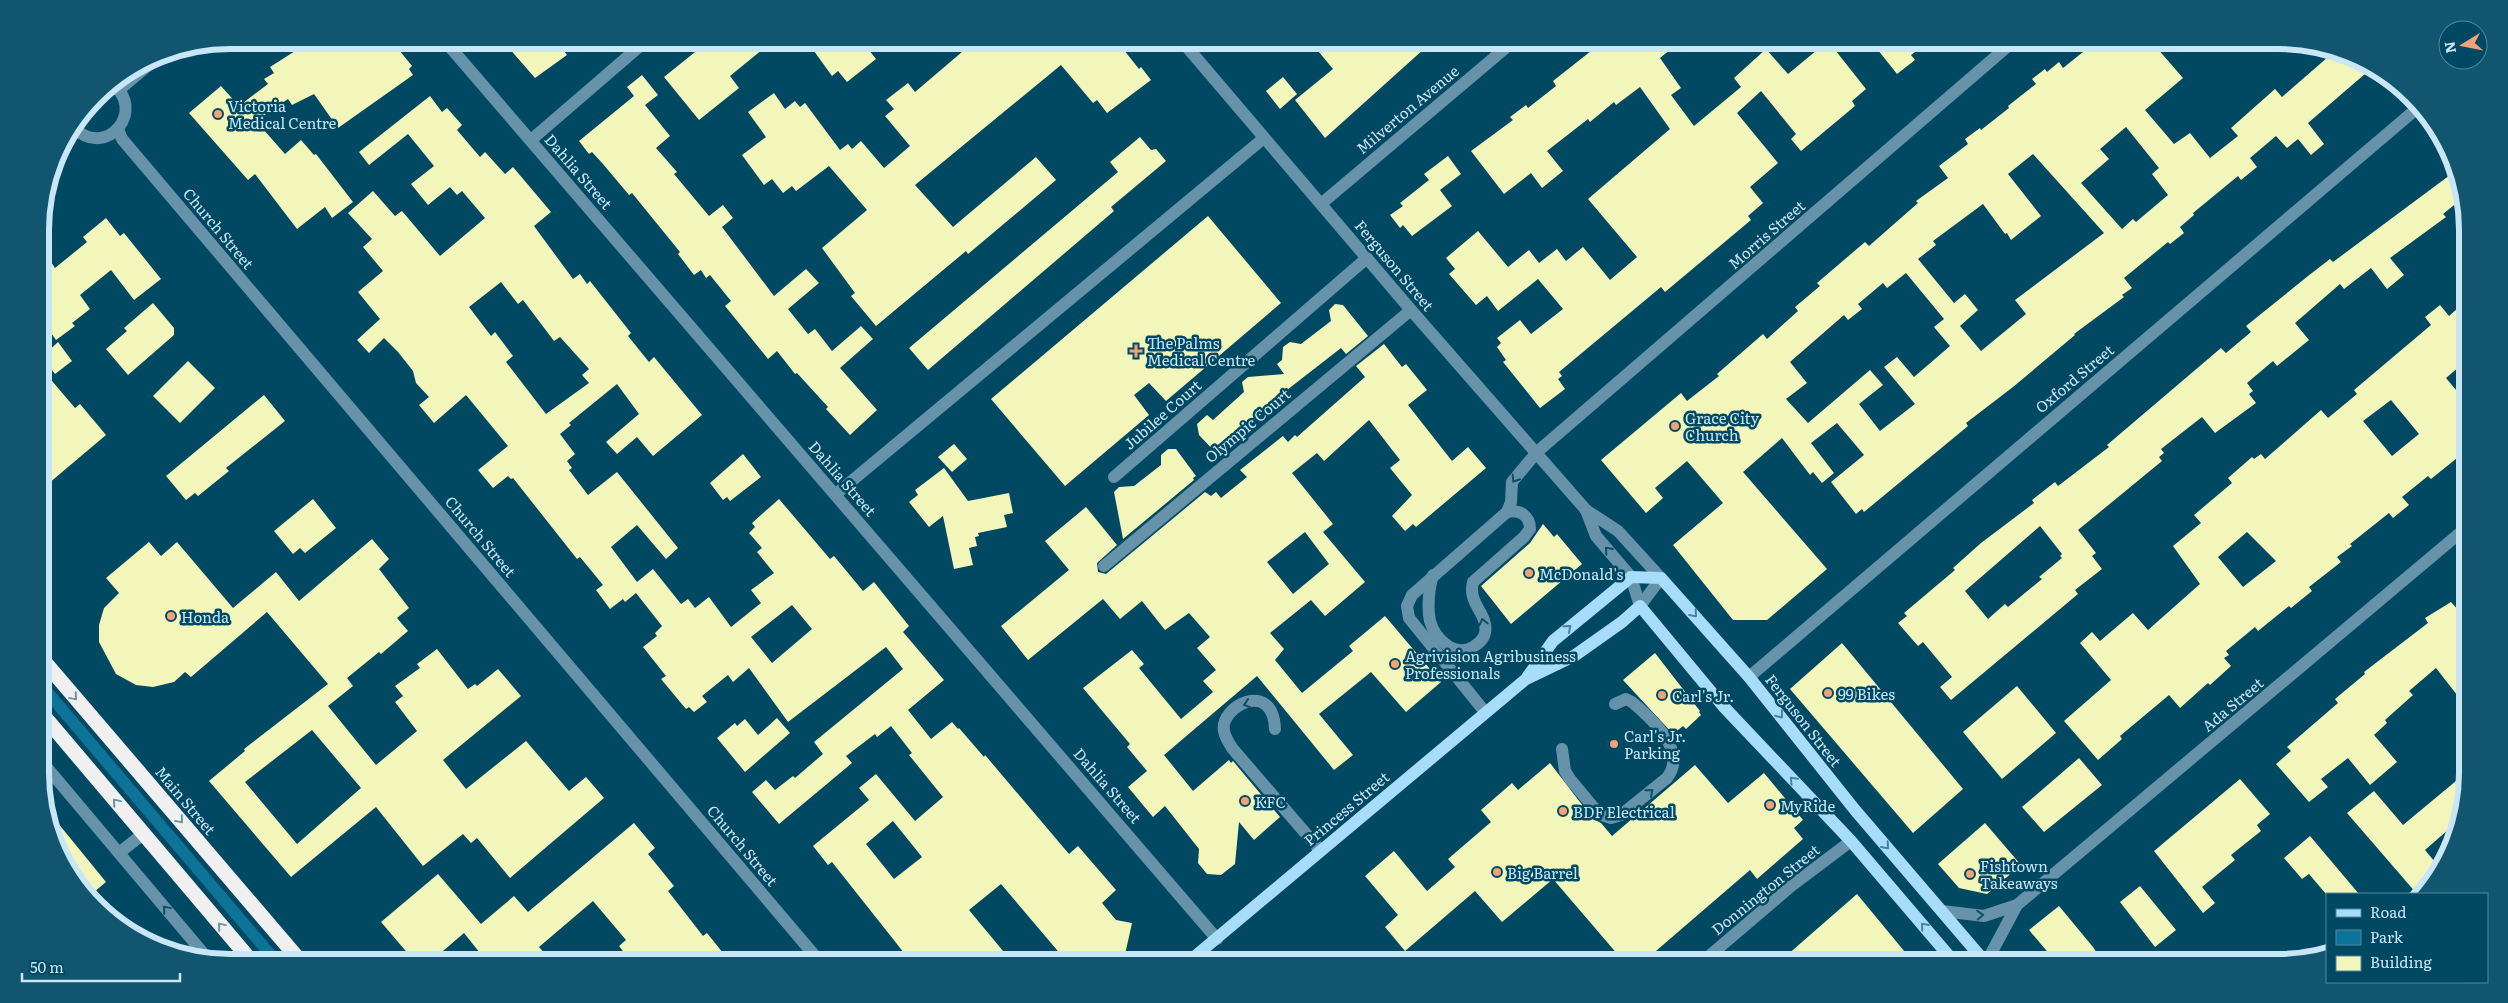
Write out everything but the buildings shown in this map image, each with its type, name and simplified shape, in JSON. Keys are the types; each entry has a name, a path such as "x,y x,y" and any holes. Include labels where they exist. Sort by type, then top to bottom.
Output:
{"highway":[{"name":"Main Street","path":"49,667 294,954"},
{"path":"49,722 245,954"}],"main road":[{"name":"Princess Street","path":"1526,678 1552,641 1631,577"},
{"path":"1631,577 1661,578"},
{"name":"Ferguson Street","path":"1661,578 1749,677 1855,810 1978,954"},
{"name":"Ferguson Street","path":"1640,606 1723,706 1850,841 1947,954"},
{"name":"Princess Street","path":"1199,954 1526,678 1574,656 1622,622 1640,606"}],"street":[{"name":"Dahlia Street","path":"452,49 1217,939"},
{"path":"531,140 636,49"},
{"name":"Ferguson Street","path":"1189,49 1410,310 1537,452 1586,510 1618,531 1661,578"},
{"name":"Milverton Avenue","path":"1321,204 1504,49"},
{"name":"Morris Street","path":"1511,511 1512,482 1537,452 2005,49"},
{"path":"77,132 91,138 101,138 118,130 125,114 126,106 116,89"},
{"name":"Oxford Street","path":"1749,677 2414,111"},
{"name":"Church Street","path":"118,130 122,139 813,954"},
{"path":"836,494 1264,138"},
{"name":"Jubilee Court","path":"1114,477 1367,258"},
{"name":"Olympic Court","path":"1104,566 1410,310"},
{"name":"Ferguson Street","path":"1586,510 1596,536 1631,577 1640,606"},
{"path":"1433,574 1429,608 1432,628 1446,645 1463,651 1477,644 1484,636 1484,619 1472,599 1473,582 1527,534 1530,529 1529,520 1523,514 1511,511 1433,574 1407,601 1410,618 1485,712"},
{"name":"Ada Street","path":"1942,911 1984,916 2017,905 2459,534"},
{"name":"Princess Street","path":"1640,606 1661,578"},
{"path":"1562,749 1566,771 1570,780 1599,814 1611,818 1621,816 1667,778 1673,770 1675,763 1674,751 1669,742 1632,702 1626,699 1615,704"},
{"path":"1275,729 1273,711 1267,704 1258,701 1239,706 1225,718 1224,731 1232,748 1320,850"},
{"path":"49,770 203,952"},
{"path":"119,853 143,834"},
{"name":"Donnington Street","path":"1712,954 1790,887 1850,841"},
{"name":"Ada Street","path":"1991,954 2017,905"}],"green space":[{"path":"49,685 277,954 262,954 49,703"}],"place":[{"name":"Victoria Medical Centre","path":"218,114"},
{"name":"The Palms Medical Centre","path":"1136,351"},
{"name":"Grace City Church","path":"1675,426"},
{"name":"McDonald's","path":"1529,573"},
{"name":"Honda","path":"171,616"},
{"name":"Agrivision Agribusiness Professionals","path":"1395,664"},
{"name":"99 Bikes","path":"1828,693"},
{"name":"Carl's Jr.","path":"1662,695"},
{"name":"Carl's Jr. Parking","path":"1614,744"},
{"name":"KFC","path":"1245,801"},
{"name":"MyRide","path":"1770,805"},
{"name":"BDF Electrical","path":"1563,811"},
{"name":"Big Barrel","path":"1497,872"},
{"name":"Fishtown Takeaways","path":"1970,874"}]}
